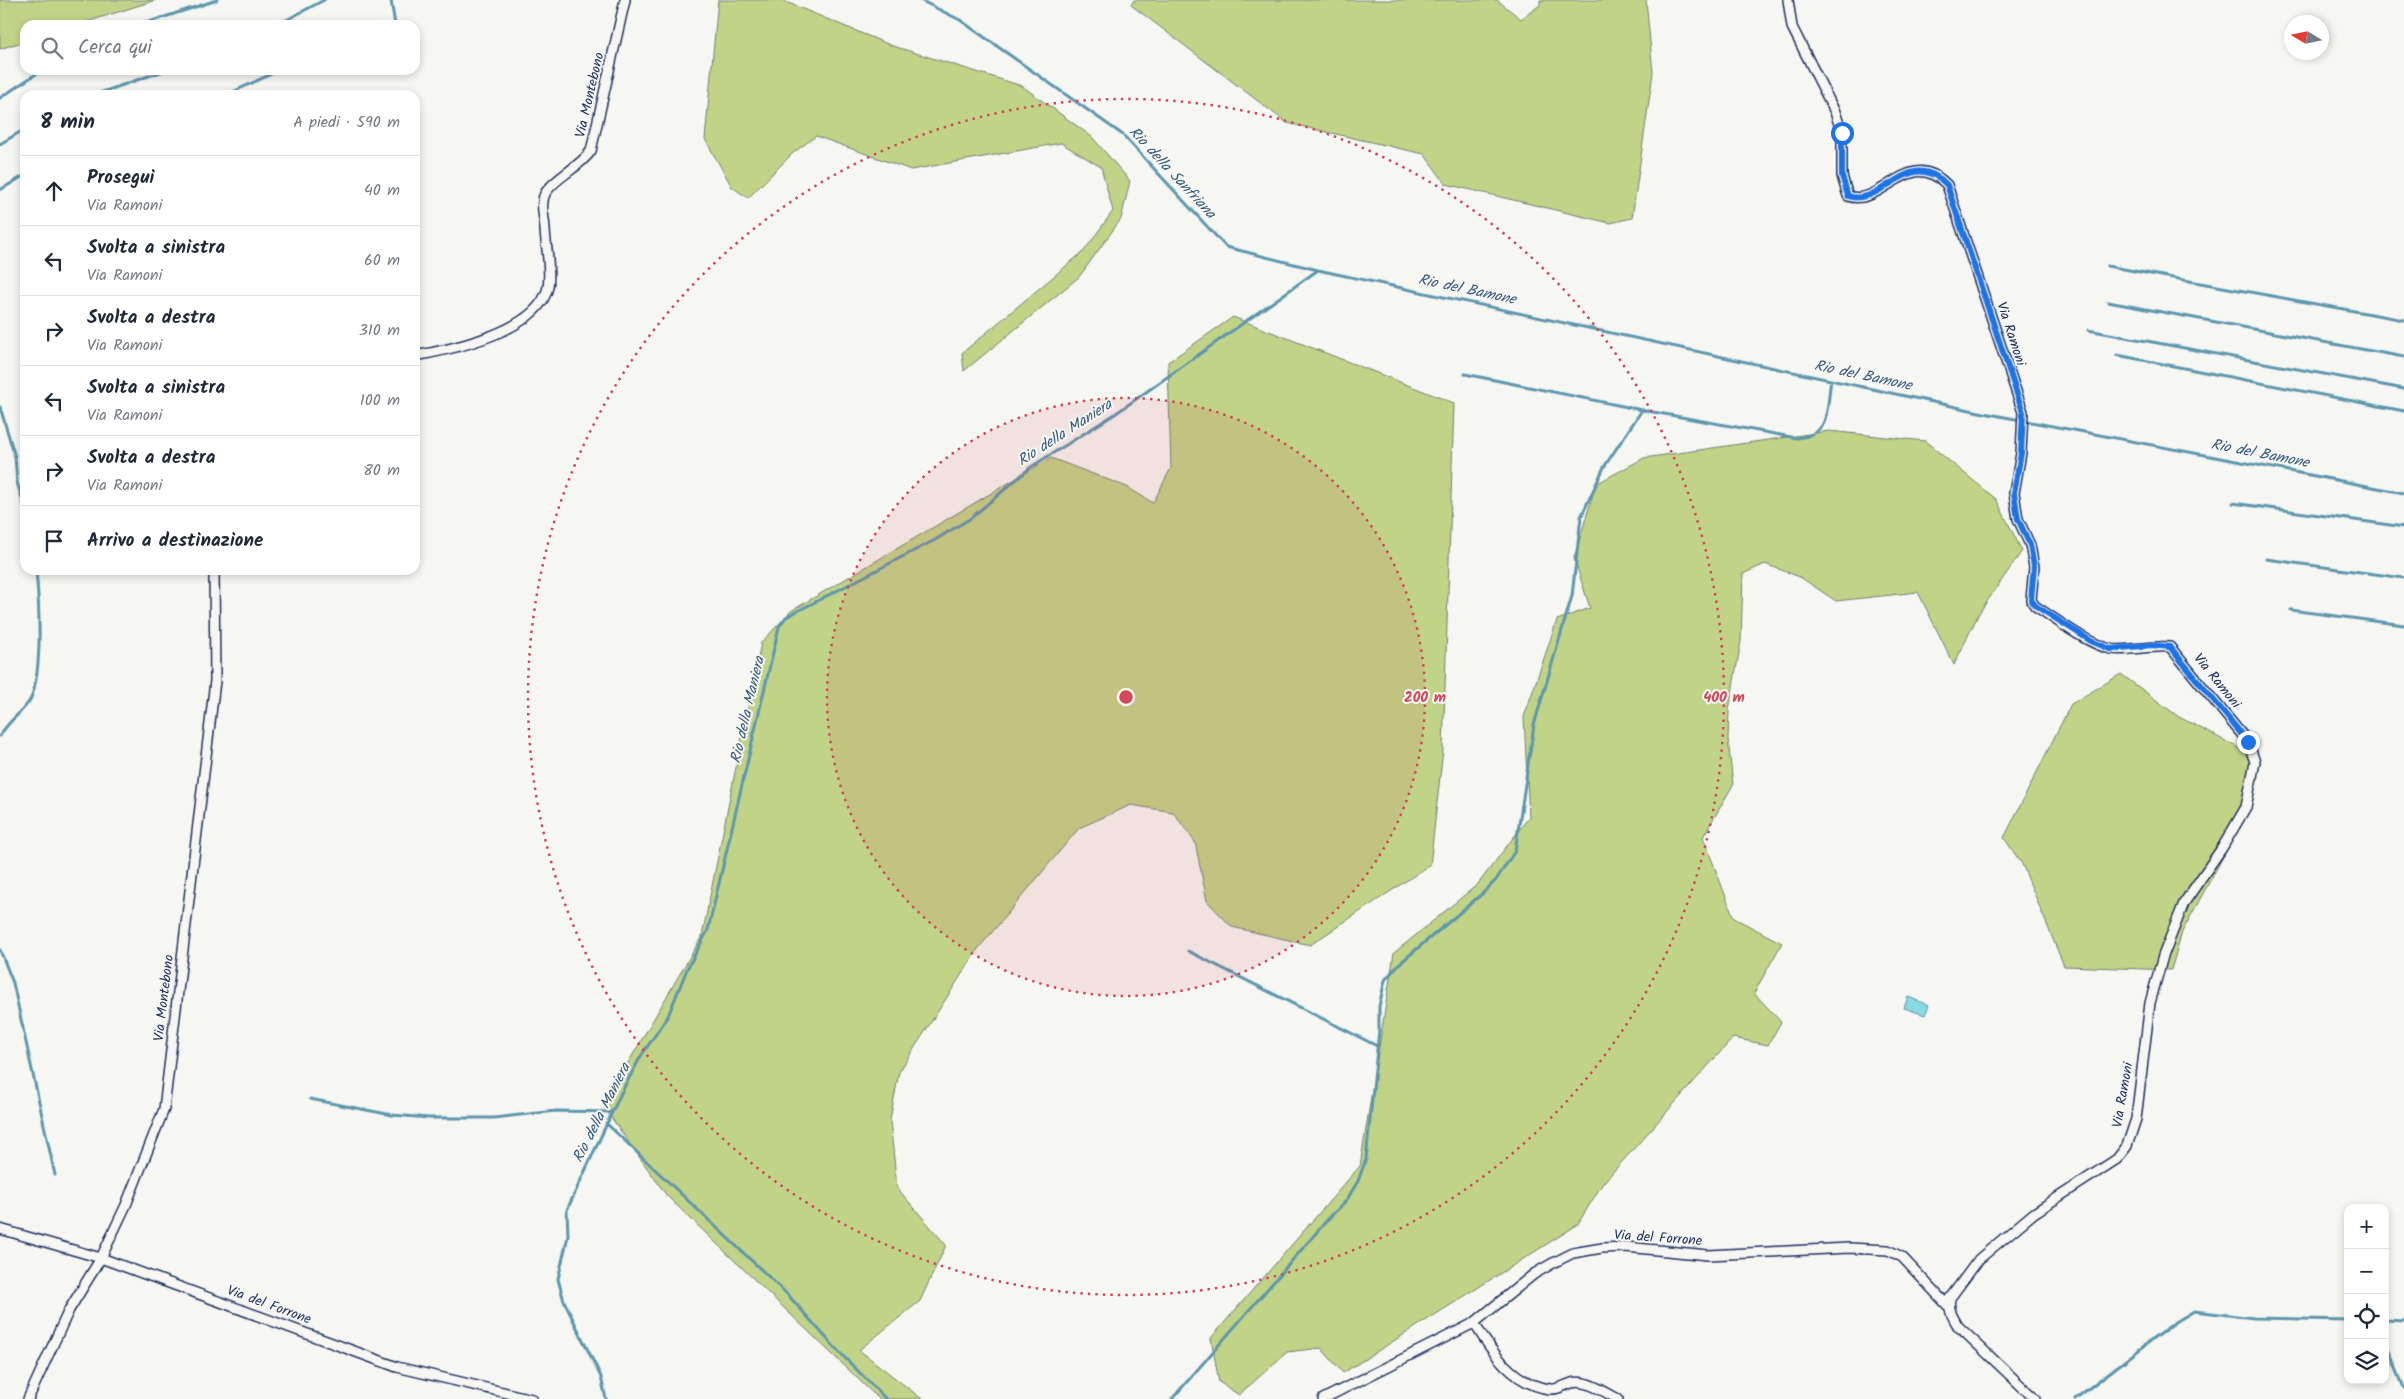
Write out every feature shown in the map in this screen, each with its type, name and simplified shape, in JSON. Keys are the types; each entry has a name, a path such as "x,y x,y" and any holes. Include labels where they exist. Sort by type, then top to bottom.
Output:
{"street":[{"name":"Via Montebono","path":"420,355 472,342 530,317 542,304 548,286 545,219 542,206 545,193 583,162 591,152 625,0"},
{"name":"Via Ramoni","path":"1788,0 1792,27 1836,112 1842,133 1842,176 1848,196 1864,199 1911,173 1925,171 1938,176 1947,185 2023,412 2023,428 2014,493 2018,519 2030,545 2034,566 2031,600 2036,606 2091,641 2110,649 2152,645 2170,647 2248,742 2255,762 2246,806 2222,848 2184,903 2163,956 2150,1003 2136,1119 2127,1146 2117,1159 2034,1213 1979,1259 1950,1298 1948,1306"},
{"name":"Via Montebono","path":"28,1399 69,1310 101,1258 126,1205 164,1109 215,681 214,575"},
{"name":"Via del Forrone","path":"0,1229 101,1258 396,1367 532,1399"},
{"name":"Via del Forrone","path":"1323,1399 1474,1323 1534,1274 1573,1253 1602,1248 1626,1247 1708,1255 1849,1248 1888,1250 1902,1257 1948,1306"},
{"path":"1948,1306 1958,1326 2034,1399"},
{"path":"1474,1323 1490,1348 1522,1378 1538,1387 1552,1390 1573,1382 1582,1383 1618,1399"}],"green space":[{"path":"0,0 156,0 93,20 20,20 20,43 0,49"},
{"path":"718,0 781,0 890,45 1022,86 1092,137 1130,181 1121,219 1079,277 964,371 962,353 1084,251 1113,211 1101,167 1061,143 911,170 816,136 793,153 748,198 732,187 705,139"},
{"path":"1134,0 1497,0 1521,19 1540,5 1540,0 1646,0 1653,73 1632,218 1610,223 1446,184 1424,154 1287,123 1131,5"},
{"path":"1233,317 1454,403 1443,750 1430,865 1310,945 1232,927 1207,901 1195,842 1173,812 1131,805 1079,828 978,949 899,1072 890,1120 897,1188 946,1245 920,1301 859,1350 922,1399 879,1399 667,1196 603,1106 702,936 761,643 791,611 1051,458 1127,487 1153,503 1171,468 1168,362"},
{"path":"1829,431 1925,441 1996,499 2022,551 1979,613 1954,665 1918,592 1836,601 1800,577 1765,564 1743,574 1741,641 1729,710 1728,739 1733,785 1703,837 1734,918 1782,943 1754,993 1781,1022 1768,1045 1733,1038 1603,1183 1577,1225 1343,1373 1321,1348 1287,1352 1239,1395 1219,1382 1211,1338 1360,1166 1394,953 1478,884 1529,817 1524,717 1557,620 1590,608 1574,558 1596,484 1644,458"},
{"path":"2121,674 2179,717 2256,757 2252,804 2182,932 2171,970 2064,966 2022,864 2004,838 2071,704"}],"water":[{"path":"1908,997 1929,1005 1925,1015 1904,1008"}],"waterway":[{"name":"Rio della Sanfriana","path":"155,20 217,0"},
{"name":"Rio della Sanfriana","path":"286,20 324,0"},
{"path":"391,0 394,20"},
{"name":"Rio del Bamone","path":"920,0 960,20 1123,135 1226,247 1318,270 1984,413 2404,493"},
{"name":"Rio della Sanfriana","path":"0,98 34,75"},
{"name":"Rio della Sanfriana","path":"108,90 152,75"},
{"path":"237,90 269,75"},
{"name":"Rio della Sanfriana","path":"0,144 20,132"},
{"path":"0,190 20,178"},
{"path":"2107,266 2404,320"},
{"name":"Rio della Maniera","path":"606,1399 601,1377 564,1301 558,1279 568,1236 567,1210 621,1093 641,1056 668,1016 687,969 708,930 779,627 786,617 935,540 971,518 1031,467 1115,414 1318,270"},
{"path":"2108,302 2404,357"},
{"path":"2088,330 2404,389"},
{"path":"2117,355 2404,411"},
{"path":"1465,374 1642,410 1797,438 1808,436 1822,426 1827,410 1831,380"},
{"path":"0,407 15,457 17,482 20,492"},
{"path":"1172,1399 1329,1218 1346,1201 1358,1181 1366,1159 1379,1030 1379,1006 1385,980 1399,964 1483,893 1496,880 1515,851 1534,725 1572,596 1581,517 1604,467 1642,410"},
{"path":"2233,503 2404,527"},
{"path":"2266,559 2404,578"},
{"path":"0,736 3,730 29,702 35,685 39,653 36,575"},
{"path":"2291,610 2404,625"},
{"path":"0,950 13,983 55,1175"},
{"path":"1188,951 1377,1046"},
{"path":"310,1099 392,1115 429,1118 494,1118 556,1111 612,1112"},
{"path":"606,1123 788,1295 837,1350 886,1399"},
{"path":"2075,1399 2174,1323 2194,1311 2254,1318 2344,1320"},
{"path":"2389,1320 2404,1321"},
{"path":"2389,1351 2404,1388"}],"route":[{"path":"1842,133 1842,176 1844,190 1848,196 1854,199 1864,199 1884,186 1911,173 1925,171 1938,176 1947,185 2023,412 2021,453 2014,493 2018,519 2030,545 2034,566 2030,592 2031,600 2036,606 2091,641 2110,649 2152,645 2170,647 2248,742"}]}
